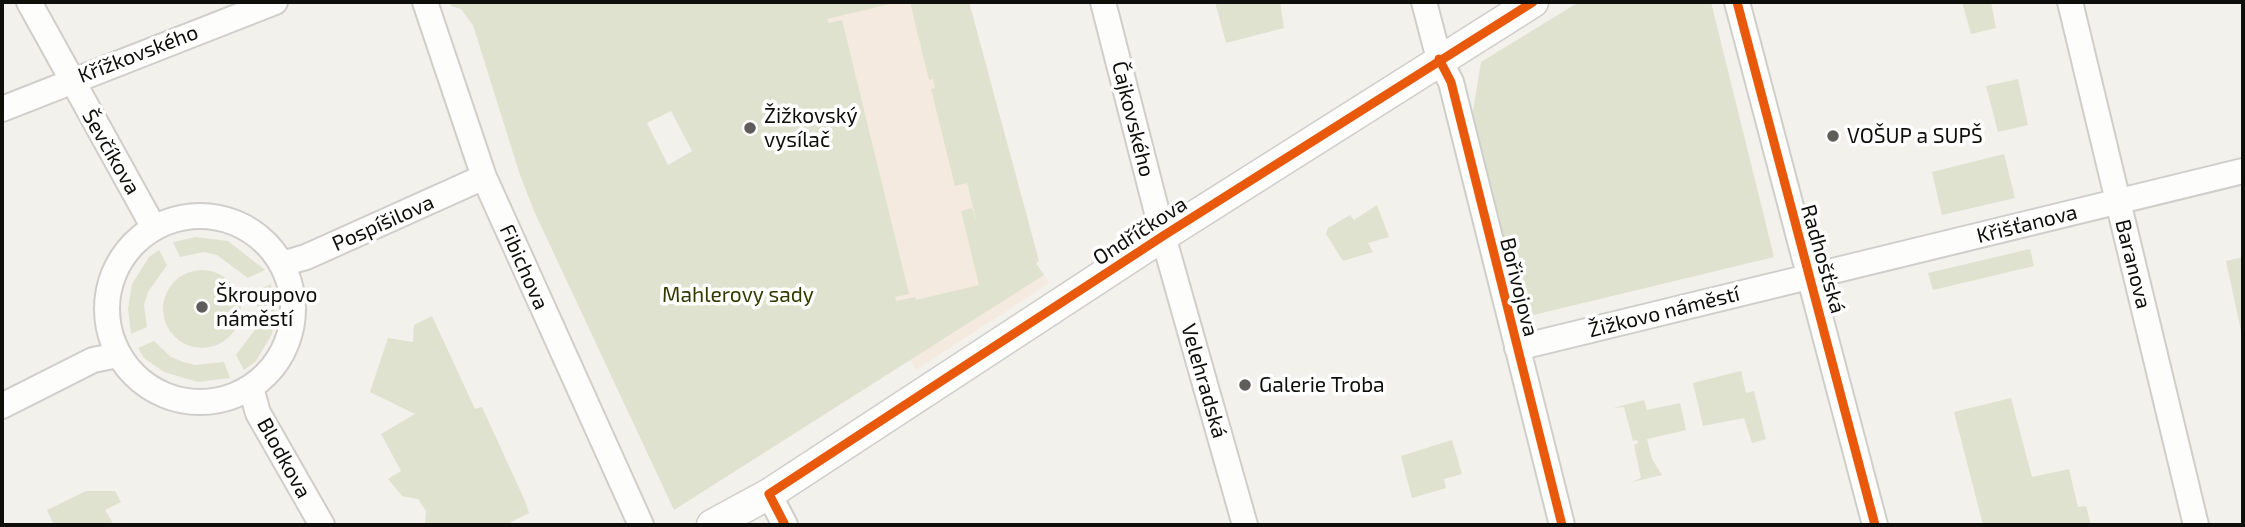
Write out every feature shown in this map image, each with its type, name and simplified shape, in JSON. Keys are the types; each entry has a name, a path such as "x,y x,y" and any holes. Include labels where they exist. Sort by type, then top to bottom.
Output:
{"street":[{"name":"Ševčíkova","path":"29,2 154,228"},
{"name":"Křížkovského","path":"2,109 70,80 275,2"},
{"name":"Fibichova","path":"425,2 484,177 641,525"},
{"name":"Čajkovského","path":"1103,2 1163,236"},
{"name":"Bořivojova","path":"1424,2 1439,59 1451,82 1562,525"},
{"name":"Ondříčkova","path":"712,525 769,494 1163,236 1533,2"},
{"name":"Radhošťská","path":"1737,2 1802,255 1811,276 1869,524"},
{"name":"Baranova","path":"2070,2 2196,525"},
{"name":"Křišťanova","path":"1811,276 2243,172"},
{"name":"Pospíšilova","path":"282,264 306,257 484,177"},
{"path":"186,217 224,219 257,235 282,264 293,294 292,330 277,363 251,388 221,401 204,403 170,398 140,381 118,355 107,323 108,291 129,248 154,228 186,217"},
{"name":"Velehradská","path":"1163,236 1245,525"},
{"name":"Žižkovo náměstí","path":"1517,348 1811,276"},
{"path":"2,406 93,360 118,355"},
{"name":"Blodkova","path":"251,388 258,413 322,525"},
{"path":"769,494 785,525"}],"shaded area":[{"path":"813,2 969,2 1039,261 1036,263 1049,283 916,370 880,311"}],"green space":[{"name":"Mahlerovy sady","path":"450,2 899,2 827,19 829,23 842,20 909,294 895,297 896,301 915,297 916,300 979,285 961,211 972,208 977,223 967,183 955,186 931,89 935,88 933,79 929,80 910,2 969,2 1039,261 1036,263 1044,275 674,510 534,211 473,25 461,9 451,6","holes":["671,111 692,151 668,165 647,123"]},
{"path":"1215,2 1280,2 1284,28 1226,43"},
{"path":"1579,2 1711,2 1774,257 1521,318 1472,117 1481,62"},
{"path":"1962,2 1991,2 1996,28 1971,34"},
{"path":"2018,79 2028,125 1998,132 1986,86"},
{"path":"2004,154 2015,198 1942,215 1932,172"},
{"path":"1377,205 1389,237 1368,243 1373,252 1343,261 1326,234 1328,228 1350,215 1354,220"},
{"path":"196,237 228,241 265,270 248,278 217,255 204,252 180,257 173,242"},
{"path":"2030,249 2034,266 1933,290 1928,273"},
{"path":"159,250 167,265 148,292 144,305 147,327 131,334 128,309 132,284 149,257"},
{"path":"2243,257 2243,340 2226,261"},
{"path":"202,270 217,273 230,281 238,294 241,309 238,324 230,337 217,345 202,348 187,345 174,337 166,324 163,309 166,294 174,281 187,273"},
{"path":"271,284 276,313 272,334 256,361 244,370 236,355 254,331 258,308 255,292"},
{"path":"432,316 475,409 482,407 525,501 529,513 511,522 512,525 425,525 426,511 418,499 402,496 388,479 401,471 381,434 415,414 370,392 388,338 413,342 414,325"},
{"path":"154,341 171,357 183,362 195,365 224,362 230,378 198,382 164,372 144,358 138,348"},
{"path":"1741,371 1746,393 1754,391 1766,439 1752,443 1744,418 1703,426 1693,383"},
{"path":"2011,398 2032,477 2069,469 2078,507 2086,506 2091,525 1983,525 1954,412"},
{"path":"1644,400 1647,410 1680,403 1686,430 1647,439 1652,459 1662,475 1632,482 1641,478 1634,445 1638,443 1637,440 1633,441 1624,407 1613,408"},
{"path":"1452,440 1462,474 1444,479 1446,488 1412,498 1401,456"},
{"path":"86,491 115,491 121,502 105,510 114,525 54,525 47,510"}],"cycle path":[{"path":"785,525 769,494 1163,236 1533,2"},
{"path":"1737,2 1875,525"},
{"path":"1439,59 1451,82 1562,525"}],"place":[{"name":"Žižkovský vysílač","path":"750,128"},
{"name":"VOŠUP a SUPŠ","path":"1833,136"},
{"name":"Škroupovo náměstí","path":"202,307"},
{"name":"Galerie Troba","path":"1245,385"}]}
